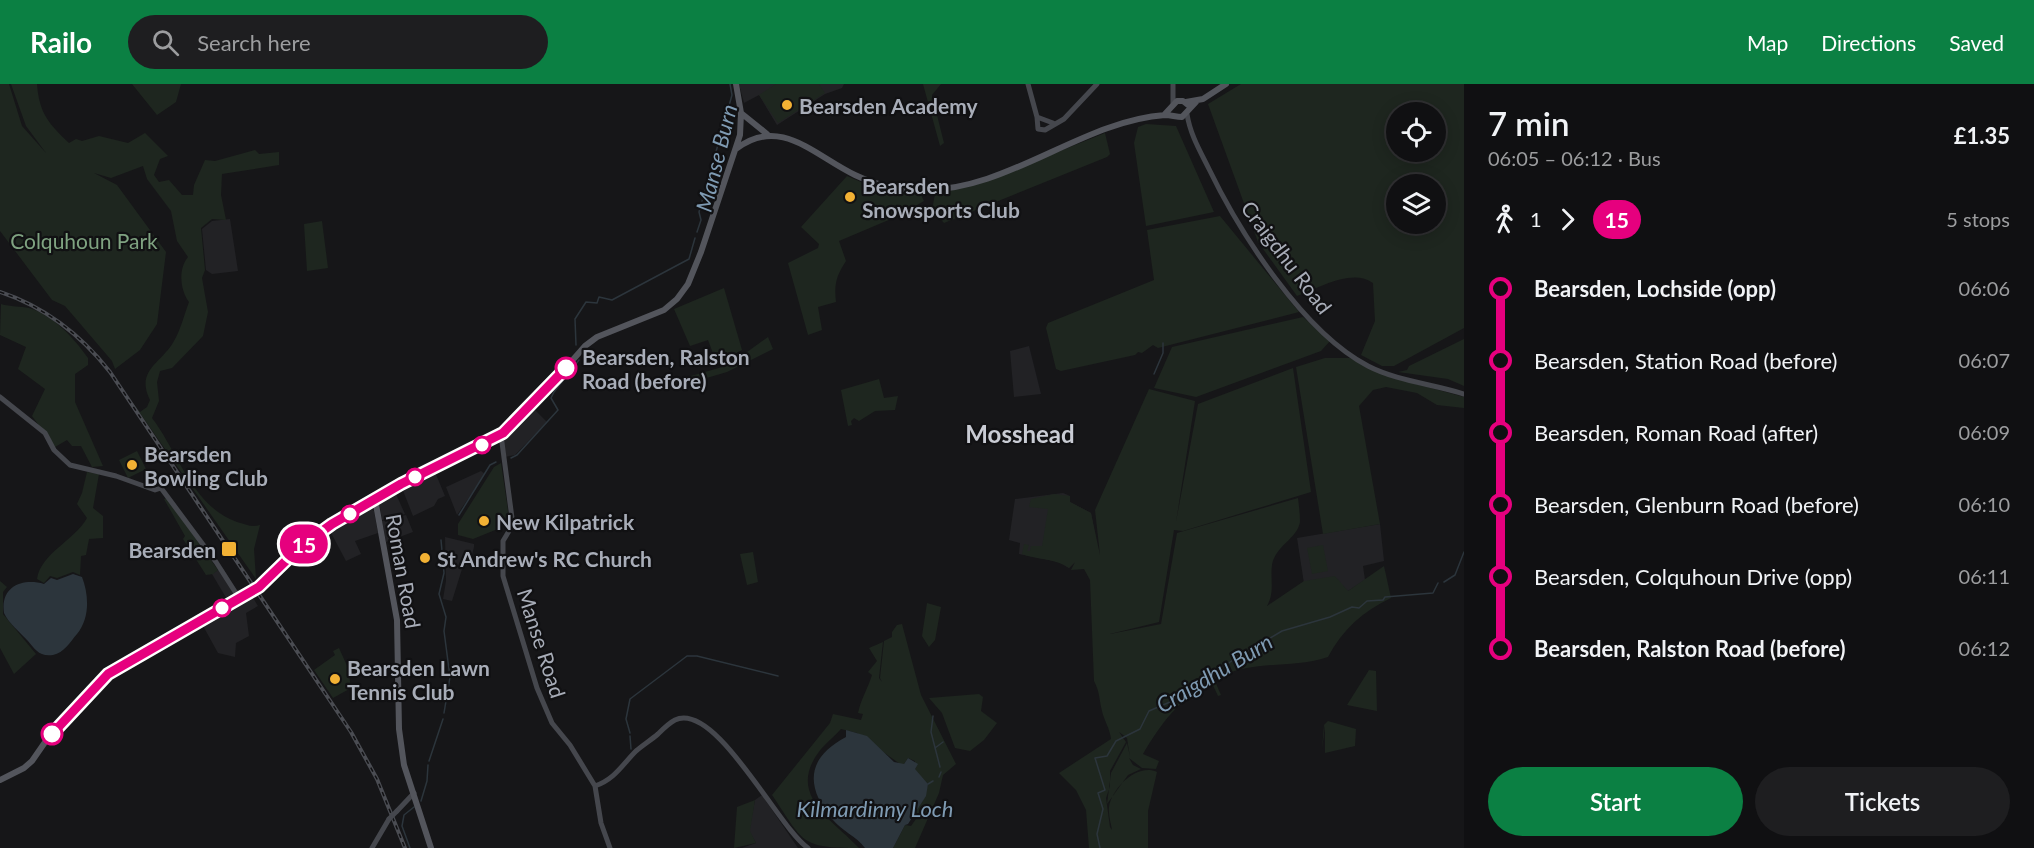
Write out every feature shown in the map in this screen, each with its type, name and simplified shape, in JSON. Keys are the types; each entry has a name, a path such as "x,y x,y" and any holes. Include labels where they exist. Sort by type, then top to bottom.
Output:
{"main road":[{"path":"0,780 24,768 32,761 50,735 108,674 260,586 299,548 332,524 375,499 501,435 542,395 585,346 597,337 664,310 681,294 701,252 736,149 741,113 736,84"},
{"path":"741,113 767,134 808,148 870,182 896,188 928,190 977,181 1127,122 1183,110 1226,84"},
{"path":"1172,106 1183,110"},
{"path":"1172,106 1183,110"},
{"path":"1164,115 1172,106"},
{"path":"736,149 749,138 767,134"},
{"name":"Roman Road","path":"375,499 397,620 399,729 404,765 431,848"}],"street":[{"path":"1028,84 1042,122 1053,123 1064,119 1097,84"},
{"path":"1172,106 1173,84"},
{"name":"Craigdhu Road","path":"1174,94 1234,220 1299,306 1322,330 1351,355 1379,371 1464,394"},
{"path":"0,397 45,433 54,450 70,465 116,476 155,490 161,488 216,562 239,598"},
{"name":"Manse Road","path":"501,435 512,518 512,526 503,541 502,576 537,688 552,723 570,745 595,786 601,823 610,848"},
{"path":"595,786 613,778 636,752 670,723 679,718 689,718 723,741 790,831 808,848"},
{"path":"372,848 389,819 414,793"}],"shaded area":[{"name":"Bearsden Academy","path":"739,84 844,84 842,88 825,94 777,125 759,95 744,103"},
{"path":"230,219 238,271 212,274 206,270 202,229 212,221"},
{"path":"1029,346 1041,394 1014,397 1010,351"},
{"path":"535,410 547,422 515,455 504,457 503,439"},
{"path":"481,471 485,474 457,515 446,487"},
{"path":"435,472 445,496 438,499 434,506 413,516 402,488"},
{"path":"395,492 405,514 382,520 379,501"},
{"path":"1063,493 1070,496 1070,502 1091,513 1099,555 1075,562 1069,568 1059,562 1019,554 1020,543 1009,540 1015,499"},
{"path":"368,506 374,511 378,533 355,541 361,554 346,561 329,529"},
{"path":"406,515 413,532 386,542 382,521"},
{"path":"1380,524 1384,561 1363,566 1365,580 1309,616 1297,538"},
{"path":"445,537 474,544 470,563 462,569 452,601 443,599 446,581"},
{"path":"222,567 237,590 247,588 258,606 246,613 249,636 236,643 235,657 218,653 202,624 231,606 212,574"},
{"path":"762,795 798,848 742,848 756,843 749,831 755,800"}],"green space":[{"name":"Colquhoun Park","path":"0,84 9,84 22,126 46,153 26,126 11,84 37,84 40,103 46,117 69,143 76,139 82,141 99,136 128,143 145,133 168,156 160,159 154,175 159,182 169,180 182,195 193,195 194,185 205,160 215,161 255,150 259,154 279,152 279,165 222,174 221,195 226,220 212,219 201,228 205,270 202,278 208,312 203,336 172,368 160,371 157,382 159,401 152,418 188,477 209,504 222,515 237,522 251,526 260,525 254,549 256,579 130,399 140,412 147,407 150,400 146,390 148,374 174,341 189,302 181,280 183,267 188,257 177,241 171,211 147,179 143,166 111,178 94,173 117,185 166,252 157,324 140,350 115,369 112,361 65,306 52,300 0,231"},
{"path":"132,84 181,84 176,102 157,115"},
{"name":"Bearsden Academy","path":"776,84 819,84 825,93 778,123 759,95"},
{"path":"923,84 941,84 932,95 944,143 940,146"},
{"path":"1241,84 1464,84 1464,328 1394,366 1382,366 1361,355 1375,321 1373,283 1365,279 1346,278 1297,296 1258,242 1208,104"},
{"path":"1146,124 1176,126 1214,212 1146,226 1134,143 1138,127"},
{"path":"1105,133 1110,154 1107,157 944,223 932,210 935,194 978,184"},
{"path":"847,176 868,185 921,195 924,201 898,216 839,241 846,261 836,281 836,302 818,307 822,330 808,335 788,263 818,248 819,244 801,227"},
{"path":"1220,216 1299,312 1158,348 1153,345 1135,355 1061,371 1056,369 1046,328 1048,323 1154,280 1147,230"},
{"path":"322,221 328,268 307,271 304,224"},
{"path":"724,288 742,350 717,364 708,340 690,346 674,309"},
{"path":"1,304 38,311 70,335 88,358 88,365 75,374 75,402 103,466 92,467 81,446 72,446 67,440 55,447 32,416 45,389 18,369 26,347 0,335"},
{"path":"1303,317 1330,341 1321,351 1196,397 1154,388 1172,347"},
{"path":"768,337 773,349 727,372 693,382 691,376 729,365"},
{"path":"1464,339 1464,386 1448,379 1398,372 1407,370 1409,366"},
{"path":"1325,358 1350,358 1387,376 1464,397 1464,408 1437,405 1417,393 1386,387 1373,390 1359,406 1380,524 1323,534 1296,367"},
{"path":"1293,368 1311,492 1183,531 1174,530 1159,622 1110,634 1161,624 1177,533 1298,498 1300,522 1295,533 1274,558 1271,596 1267,606 1304,581 1335,576 1348,591 1384,566 1391,598 1354,622 1328,657 1299,663 1258,666 1230,673 1214,679 1221,695 1218,696 1211,681 1200,688 1172,713 1143,754 1159,761 1156,769 1142,768 1129,758 1133,765 1141,769 1128,775 1122,784 1141,771 1157,772 1148,811 1148,848 1089,848 1086,810 1076,790 1059,773 1111,739 1094,681 1090,580 1084,569 1071,570 1075,562 1069,568 1058,562 1022,554 1024,544 1029,545 1027,551 1030,551 1031,546 1042,546 1048,509 1029,507 1031,499 1054,494 1070,496 1070,502 1091,513 1100,555 1095,510 1149,389 1195,401 1176,522 1198,404","holes":["1119,732 1127,738 1130,757 1127,743 1111,773 1110,781 1110,771 1126,742","1109,789 1107,804 1114,795 1109,807 1112,830 1110,827 1106,798"]},
{"path":"879,379 884,398 898,396 895,410 875,411 859,421 854,418 851,421 852,425 848,426 841,390"},
{"name":"Bearsden Bowling Club","path":"137,451 146,469 128,478 119,460"},
{"path":"501,463 510,524 473,539 458,535 458,524 494,467"},
{"path":"87,472 99,474 93,508 103,516 103,538 89,539 86,555 81,556 80,575 73,572 57,578 50,576 44,583 37,579 45,562 87,518 77,504"},
{"path":"167,498 218,570 213,574 206,575 183,539 185,536 164,499"},
{"path":"1323,545 1328,571 1312,574 1307,548"},
{"path":"753,552 758,582 747,585 740,554"},
{"path":"0,581 7,587 3,592 3,614 36,654 14,674 0,648"},
{"path":"927,603 941,607 935,640 929,647 922,636"},
{"path":"902,624 921,695 956,764 943,775 939,793 915,848 893,848 905,825 911,826 916,819 911,817 923,800 928,784 914,769 915,761 908,758 904,764 900,764 857,733 841,729 821,749 811,765 808,779 810,792 816,804 859,848 814,844 798,832 772,795 830,723 833,714 861,720 863,714 858,713 872,675 868,672 877,661 869,648 883,642 879,678 882,682 880,678 884,641 892,637 892,632 897,625"},
{"name":"Bearsden Lawn Tennis Club","path":"339,648 348,668 351,688 333,698 314,670 335,655 333,651"},
{"path":"1369,670 1376,671 1377,711 1347,705"},
{"path":"979,694 983,697 981,711 997,723 984,740 970,751 955,748 942,713 929,698"},
{"path":"1328,721 1356,729 1355,746 1325,753 1325,725 1322,750 1324,725"},
{"path":"755,800 750,831 756,843 734,848 737,807"}],"water":[{"path":"73,574 82,577 84,584 87,606 84,621 77,634 60,652 53,655 41,654 6,617 4,604 6,596 9,590 21,583 44,584 51,578 57,580"},
{"name":"Kilmardinny Loch","path":"846,730 867,736 894,762 904,764 908,758 918,764 915,769 928,784 926,796 908,824 905,825 893,848 865,848 833,820 818,796 814,785 817,764 823,754 846,737"}],"waterway":[{"name":"Manse Burn","path":"697,232 701,220 699,212 732,95 730,84"},
{"name":"Manse Burn","path":"576,345 575,319 586,302 597,303 599,297 612,300 689,259 695,238"},
{"path":"1154,374 1163,353 1163,343"},
{"name":"Manse Burn","path":"511,458 517,455 558,410 551,398 579,360"},
{"name":"Manse Burn","path":"459,515 490,465 496,462"},
{"name":"Manse Burn","path":"441,540 444,573 439,594 446,617 444,631 450,677 444,713"},
{"name":"Craigdhu Burn","path":"1444,582 1455,575 1464,552"},
{"name":"Craigdhu Burn","path":"1100,848 1097,834 1103,809 1098,793 1105,790 1095,758 1107,756 1116,741 1140,729 1149,711 1170,702 1187,688 1194,687 1236,658 1282,631 1330,617 1352,607 1359,608 1367,601 1383,600 1385,597 1433,593 1438,583"},
{"path":"630,733 626,719 630,699 687,656 697,656 778,676"},
{"path":"933,716 931,732 940,767"},
{"name":"Manse Burn","path":"429,761 443,719"},
{"path":"630,736 631,749"},
{"path":"935,748 943,742"},
{"name":"Manse Burn","path":"421,801 427,781 428,765"},
{"path":"939,777 941,772"},
{"path":"928,784 933,781"},
{"name":"Manse Burn","path":"410,848 402,826 404,815 414,807"}],"railway":[{"path":"0,292 32,306 61,324 87,346 110,372 351,732 377,779 405,848"}],"bus line":[{"name":"15","path":"52,734 85,696 108,674 149,648 259,587 289,556 332,524 382,494 503,433 553,384 566,368"}],"place":[{"name":"Bearsden Academy","path":"787,105"},
{"name":"Bearsden Snowsports Club","path":"850,197"},
{"name":"Bearsden, Ralston Road (before)","path":"566,368"},
{"name":"Bearsden Bowling Club","path":"132,465"},
{"name":"New Kilpatrick","path":"484,521"},
{"name":"Bearsden","path":"229,549"},
{"name":"St Andrew's RC Church","path":"425,558"},
{"name":"Bearsden Lawn Tennis Club","path":"335,679"}],"district":[{"name":"Mosshead","path":"1020,433"}]}
